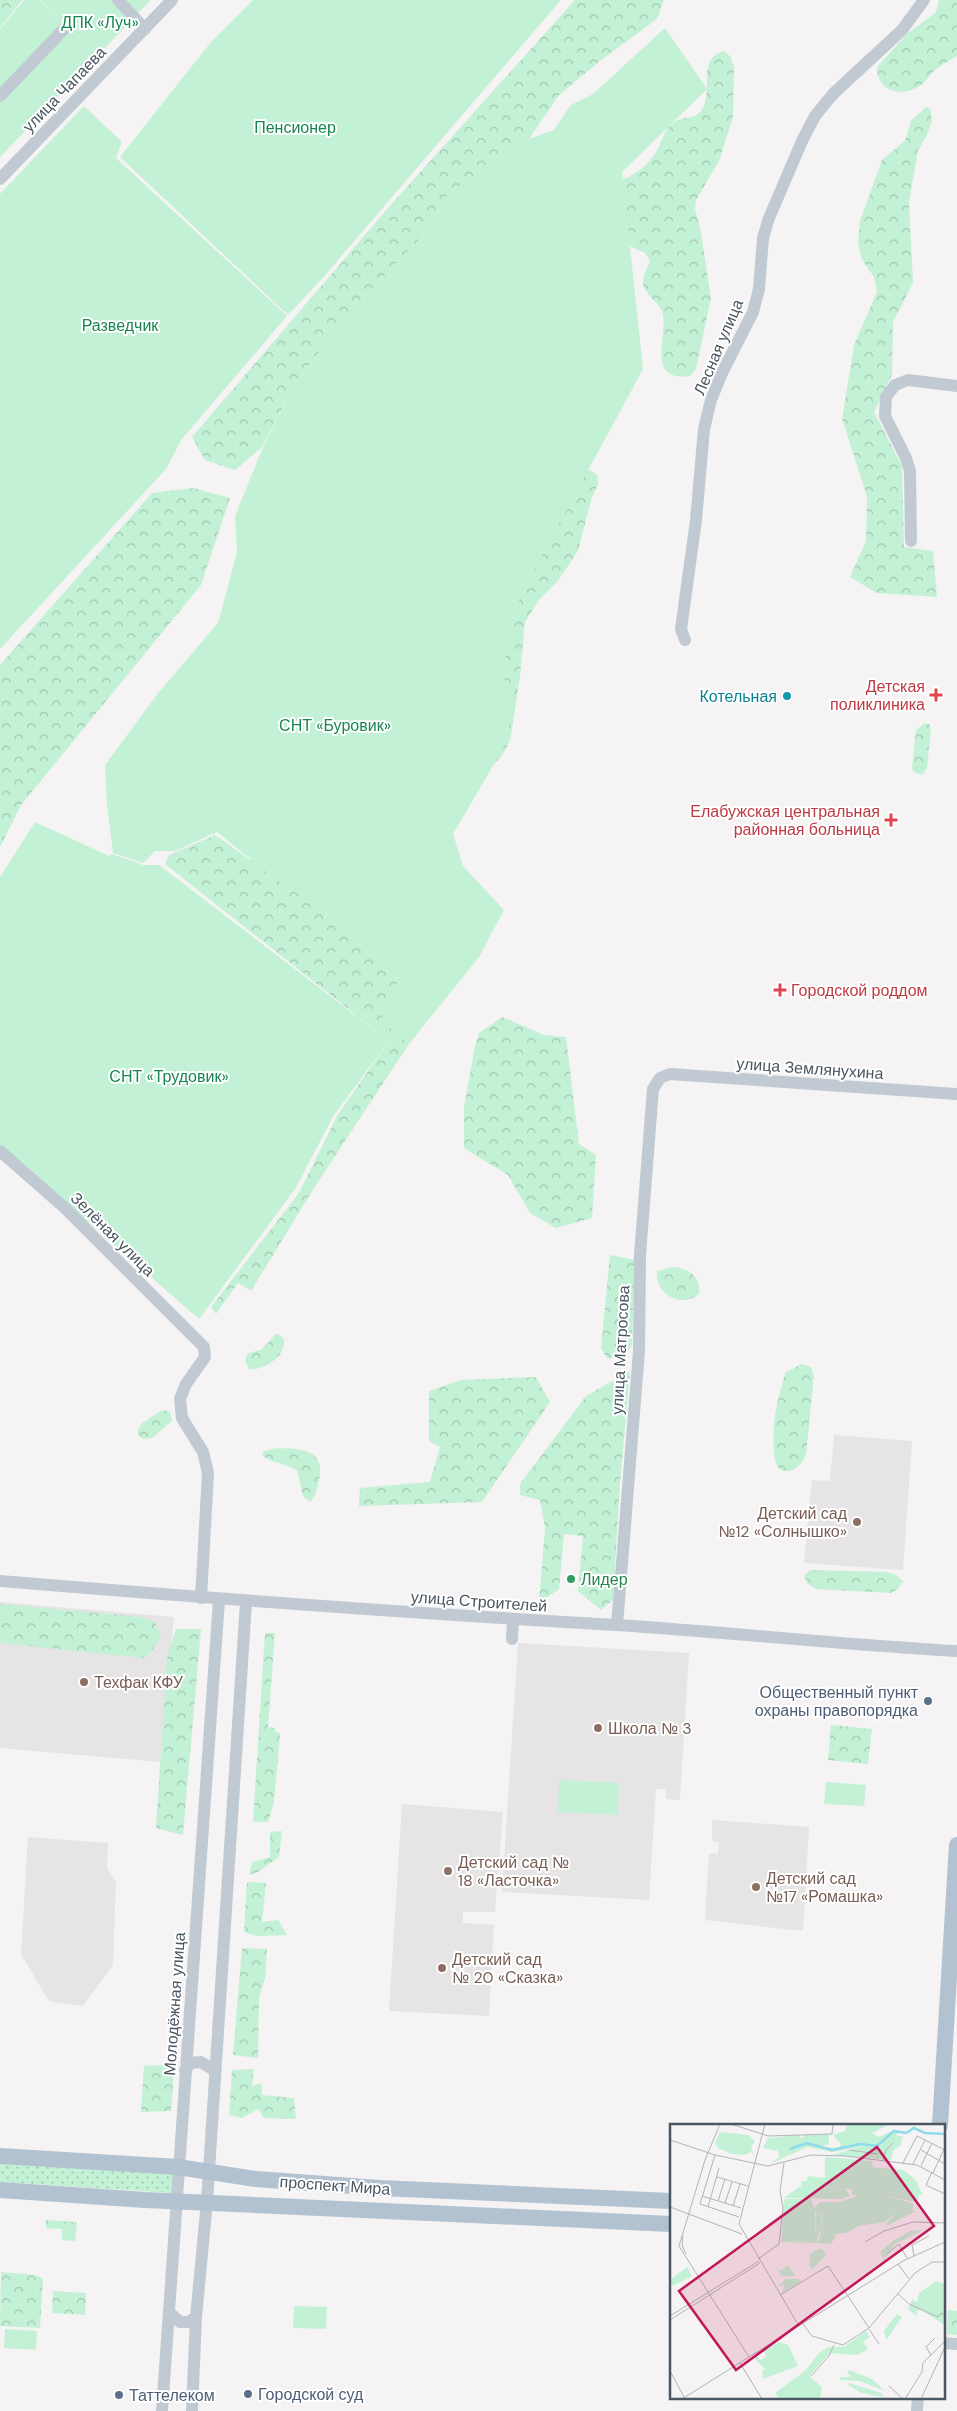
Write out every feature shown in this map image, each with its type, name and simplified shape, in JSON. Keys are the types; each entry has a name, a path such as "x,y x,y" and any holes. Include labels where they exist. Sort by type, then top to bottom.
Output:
{"main road":[{"path":"940,2124 957,1845"},
{"name":"проспект Мира","path":"0,2156 178,2167 256,2179 380,2188 670,2201"},
{"path":"380,2188 376,2196 380,2210"},
{"name":"проспект Мира","path":"0,2190 177,2201 670,2224"}],"street":[{"path":"118,0 145,28"},
{"name":"улица Чапаева","path":"1,177 172,0"},
{"name":"Лесная улица","path":"685,640 682,630 696,520 704,430 722,373 753,312 760,289 762,238 769,218 802,141 815,116 833,94 902,30 924,0"},
{"path":"0,96 64,28"},
{"path":"911,541 910,470 885,416 886,397 895,384 908,380 957,386"},
{"name":"улица Землянухина","path":"660,1078 670,1074 957,1094"},
{"name":"улица Матросова","path":"617,1625 639,1351 640,1255 646,1168 653,1089 660,1078"},
{"name":"Зелёная улица","path":"0,1151 66,1209 201,1344 205,1352 205,1357 182,1392 180,1409 185,1424 203,1452 208,1473 201,1598"},
{"name":"улица Строителей","path":"0,1581 246,1602 617,1625 957,1651"},
{"name":"Молодёжная улица","path":"162,2411 220,1600"},
{"path":"192,2411 196,2317 207,2201 246,1602"},
{"path":"512,1639 513,1619"},
{"path":"185,2070 191,2063 201,2062 216,2071"},
{"path":"170,2313 180,2322 189,2322 196,2317"},
{"path":"944,2343 957,2344"},
{"path":"917,2411 918,2398"}],"shaded area":[{"name":"Детский сад №12 «Солнышко»","path":"834,1435 912,1441 903,1570 804,1563 812,1480 830,1481"},
{"name":"Техфак КФУ","path":"0,1602 174,1617 160,1762 0,1748"},
{"name":"Школа № 3","path":"518,1643 689,1653 680,1800 666,1799 666,1789 656,1789 649,1900 502,1892"},
{"path":"402,1804 503,1812 495,1912 463,1912 463,1923 494,1925 489,2016 389,2011"},
{"name":"Детский сад №17 «Ромашка»","path":"712,1820 809,1827 803,1931 705,1920 709,1853 718,1854 719,1842 712,1841"},
{"path":"28,1837 108,1843 107,1868 116,1882 113,1965 83,2006 49,2001 21,1954"}],"green space":[{"path":"0,0 22,0 0,28"},
{"name":"ДПК «Луч»","path":"24,0 39,0 63,20 40,0 151,0 0,157 0,29"},
{"name":"Пенсионер","path":"253,0 561,0 320,281 288,315 120,157 211,42"},
{"path":"575,0 664,0 657,19 600,61 559,95 529,139 449,193 417,242 360,302 299,377 262,447 235,470 205,460 192,437 388,208"},
{"path":"939,0 957,0 957,56 937,69 923,84 914,89 898,92 885,87 878,75 877,67 907,34 936,12"},
{"name":"СНТ «Буровик»","path":"665,28 707,89 622,172 643,369 520,596 502,671 514,706 504,747 453,834 463,866 504,910 479,957 409,1044 381,1020 398,981 325,912 274,878 217,832 175,851 155,851 143,863 113,853 107,805 105,765 159,692 218,623 237,552 235,516 263,447 299,377 360,302 417,242 449,193 529,139 554,130 571,105 593,94"},
{"path":"723,51 730,56 734,67 733,117 719,161 696,200 695,209 700,227 711,298 696,369 690,376 676,376 668,372 663,365 661,356 663,315 659,306 643,285 643,279 650,261 645,253 629,246 617,181 636,173 646,165 658,149 670,125 681,119 697,115 700,112 706,100 707,75 710,61 715,55"},
{"name":"Разведчик","path":"84,106 122,142 116,158 287,316 182,439 166,469 0,649 0,194"},
{"path":"926,107 930,109 932,120 927,135 918,151 909,202 913,283 893,322 892,375 874,412 902,466 904,547 933,551 937,597 877,593 850,577 866,541 867,496 842,419 854,345 877,292 874,277 862,260 858,242 860,221 882,160 905,141 911,121"},
{"path":"590,470 597,475 598,484 591,500 578,551 558,581 539,600 525,622 520,676 511,736 501,756 494,764 485,769 464,580 581,474"},
{"path":"193,488 230,498 201,585 21,805 0,847 0,665 152,493"},
{"path":"925,723 929,724 931,728 927,768 922,775 914,772 912,768 916,730"},
{"name":"СНТ «Трудовик»","path":"35,822 109,856 112,854 143,865 159,865 389,1041 334,1115 295,1189 199,1319 0,1145 0,877"},
{"path":"215,835 325,912 398,981 382,1020 409,1044 314,1188 251,1291 238,1283 216,1314 211,1307 299,1193 337,1116 389,1041 165,864 169,855"},
{"path":"502,1017 544,1035 566,1037 579,1144 596,1155 592,1218 556,1228 530,1213 508,1175 464,1148 464,1107 475,1046 479,1033"},
{"path":"610,1255 635,1260 632,1345 624,1358 607,1358 601,1348"},
{"path":"672,1267 684,1269 693,1274 698,1283 699,1294 685,1300 670,1297 665,1292 657,1279 657,1271"},
{"path":"276,1334 284,1339 282,1351 267,1365 261,1368 249,1369 245,1361 248,1353 261,1350"},
{"path":"802,1364 811,1367 814,1376 806,1454 795,1469 785,1471 777,1466 775,1459 773,1438 775,1415 786,1372"},
{"path":"630,1371 620,1483 613,1600 601,1610 578,1591 583,1536 564,1534 559,1589 539,1603 545,1528 540,1500 520,1495 520,1484 586,1396"},
{"path":"536,1377 550,1402 482,1502 359,1506 360,1488 430,1482 440,1447 429,1441 429,1391 461,1380"},
{"path":"162,1410 170,1412 172,1421 152,1438 143,1439 137,1433 141,1424"},
{"path":"276,1448 309,1452 319,1462 319,1483 315,1495 310,1502 303,1496 297,1470 262,1455 264,1451"},
{"path":"810,1570 887,1572 896,1575 903,1581 898,1589 891,1593 816,1589 808,1584 804,1576"},
{"path":"0,1604 141,1617 155,1622 161,1637 150,1653 143,1658 0,1643"},
{"path":"176,1629 201,1629 183,1835 156,1828 167,1658"},
{"path":"265,1633 275,1633 268,1727 275,1728 275,1731 280,1734 274,1802 268,1822 253,1822"},
{"path":"831,1725 872,1729 868,1764 828,1760"},
{"path":"559,1780 619,1783 618,1815 558,1812"},
{"path":"826,1782 866,1785 864,1806 824,1804"},
{"path":"282,1831 279,1857 258,1872 249,1875 252,1862 270,1857 270,1832"},
{"path":"247,1882 266,1883 262,1922 278,1920 287,1935 256,1936 244,1932"},
{"path":"242,1948 267,1949 265,1978 259,1997 258,2058 233,2055"},
{"path":"163,2065 174,2072 171,2111 141,2112 144,2066"},
{"path":"254,2069 252,2086 261,2083 262,2095 294,2098 296,2119 264,2118 258,2109 242,2118 229,2115 232,2070"},
{"path":"0,2163 174,2174 173,2193 0,2182"},
{"path":"46,2220 77,2222 75,2241 62,2240 62,2229 46,2228"},
{"path":"1,2272 36,2275 43,2279 40,2328 0,2326"},
{"path":"53,2291 86,2293 85,2315 52,2313"},
{"path":"294,2306 327,2307 326,2329 293,2328"},
{"path":"948,2310 957,2311 957,2335 947,2334"},
{"path":"5,2329 37,2331 36,2350 4,2348"}],"place":[{"name":"Детская поликлиника","path":"936,695"},
{"name":"Котельная","path":"787,696"},
{"name":"Елабужская центральная районная больница","path":"891,820"},
{"name":"Городской роддом","path":"780,990"},
{"name":"Детский сад №12 «Солнышко»","path":"857,1522"},
{"name":"Лидер","path":"571,1579"},
{"name":"Техфак КФУ","path":"84,1682"},
{"name":"Общественный пункт охраны правопорядка","path":"928,1701"},
{"name":"Школа № 3","path":"598,1728"},
{"name":"Детский сад № 18 «Ласточка»","path":"448,1871"},
{"name":"Детский сад №17 «Ромашка»","path":"756,1887"},
{"name":"Детский сад № 20 «Сказка»","path":"442,1968"},
{"name":"Городской суд","path":"248,2394"},
{"name":"Таттелеком","path":"119,2395"}]}
